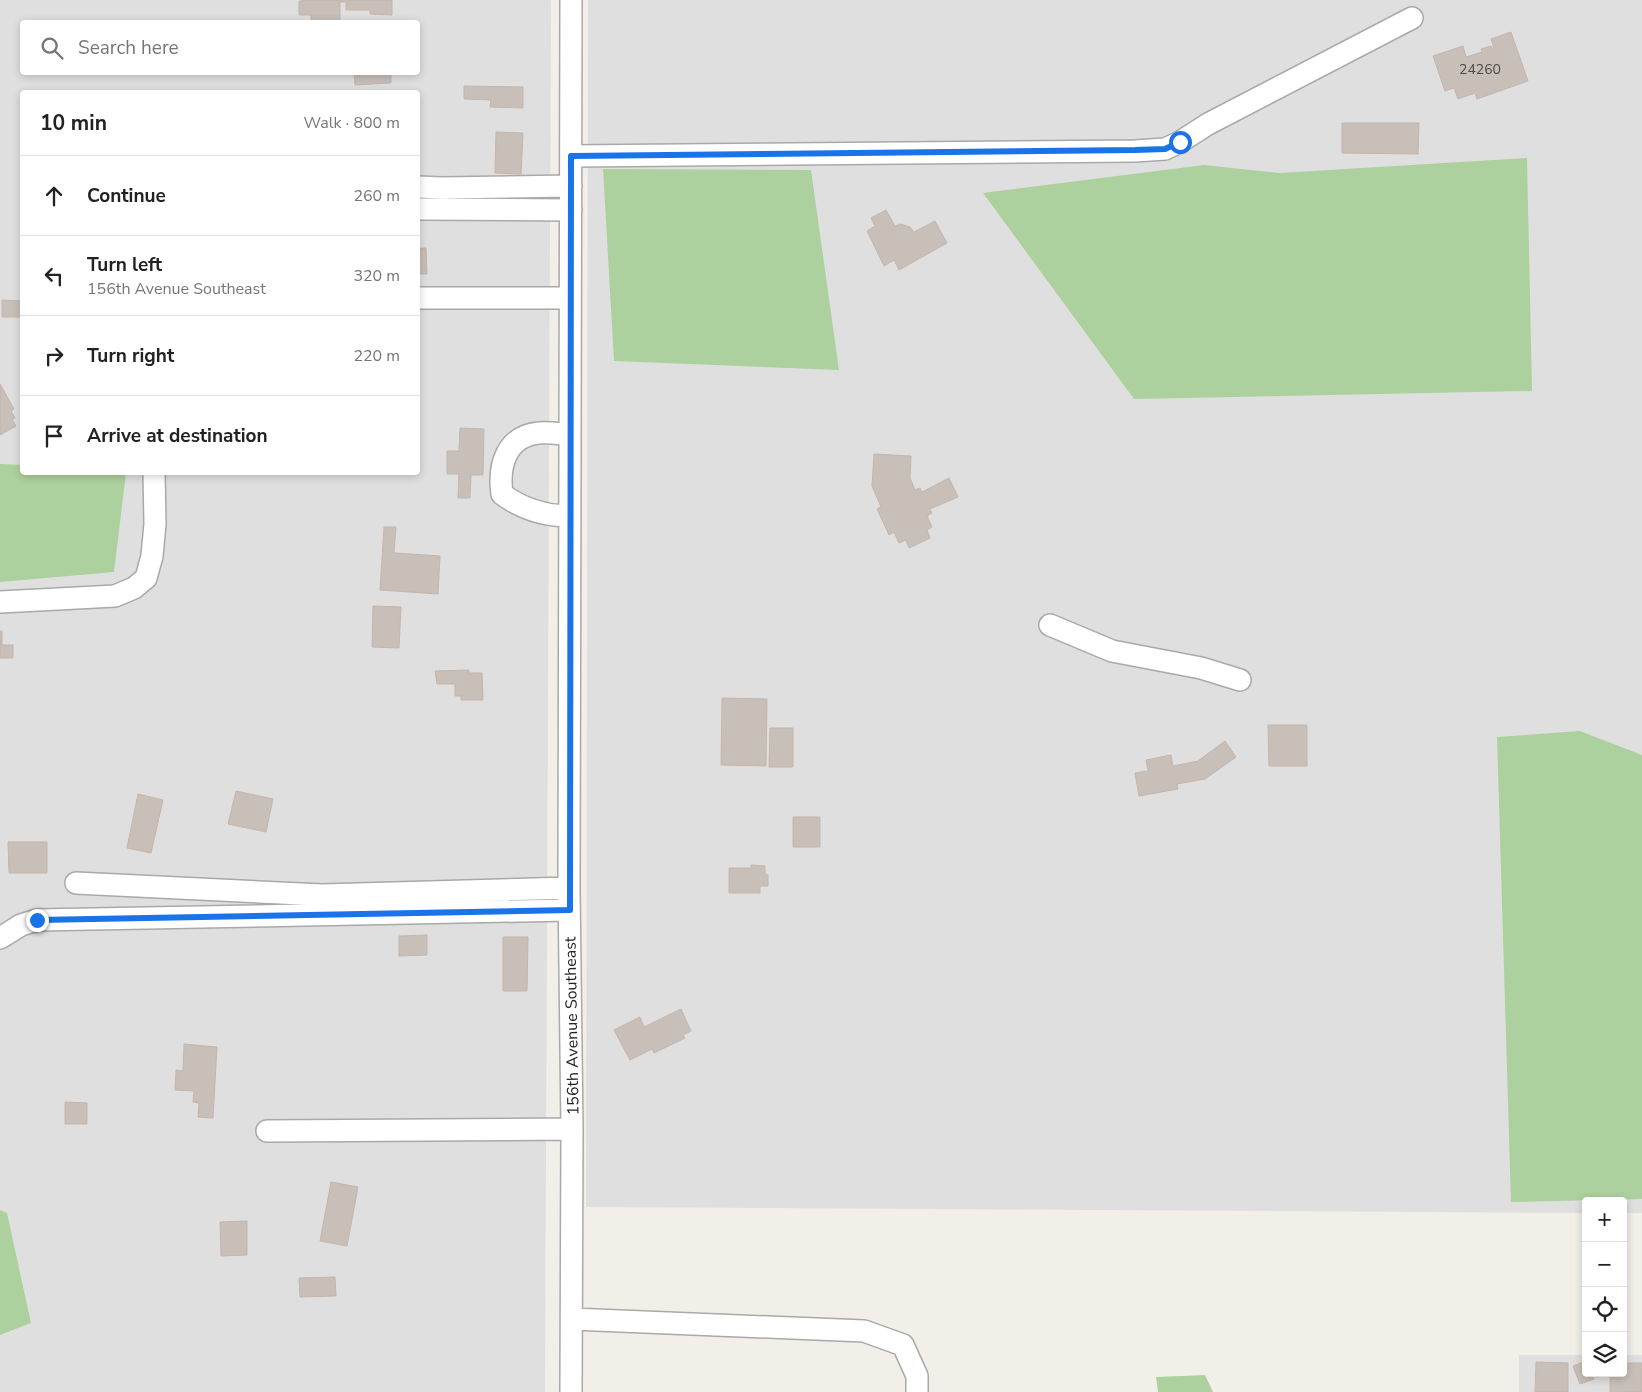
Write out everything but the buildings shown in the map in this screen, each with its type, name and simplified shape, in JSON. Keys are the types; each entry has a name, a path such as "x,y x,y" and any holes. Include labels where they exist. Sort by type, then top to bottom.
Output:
{"street":[{"name":"156th Avenue Southeast","path":"571,0 569,888 572,1129 571,1392"},
{"path":"571,156 1126,151 1165,149 1208,124 1412,18"},
{"path":"420,186 442,188 571,186"},
{"path":"420,209 571,210"},
{"path":"420,298 570,298"},
{"path":"570,435 538,433 524,438 510,447 502,464 500,480 502,494 512,502 552,516 570,516"},
{"path":"0,602 115,596 134,588 146,578 152,556 155,524 154,475"},
{"path":"1050,625 1112,651 1201,668 1240,680"},
{"path":"76,883 322,895 569,888"},
{"path":"0,938 21,925 37,920 570,910"},
{"path":"266,1131 572,1129"},
{"path":"572,1319 864,1331 902,1345 917,1376 917,1392"}],"shaded area":[{"path":"0,0 551,0 545,1392 0,1392"},
{"path":"588,0 1642,0 1642,1213 1627,1213 1627,1197 1582,1197 1582,1213 586,1207"},
{"path":"1519,1355 1582,1355 1582,1377 1627,1377 1627,1355 1642,1355 1642,1392 1519,1392"}],"green space":[{"path":"1527,158 1532,391 1134,399 983,193 1204,165 1280,173"},
{"path":"603,169 811,170 839,370 614,361"},
{"path":"0,464 20,465 20,475 126,475 114,572 0,582"},
{"path":"1580,731 1642,755 1642,1199 1582,1197 1582,1200 1511,1202 1497,737"},
{"path":"0,1210 7,1213 31,1323 0,1335"},
{"path":"1205,1375 1213,1392 1158,1392 1156,1377"}],"route":[{"path":"37,920 570,910 571,156 1135,150 1165,149 1180,142"}]}
